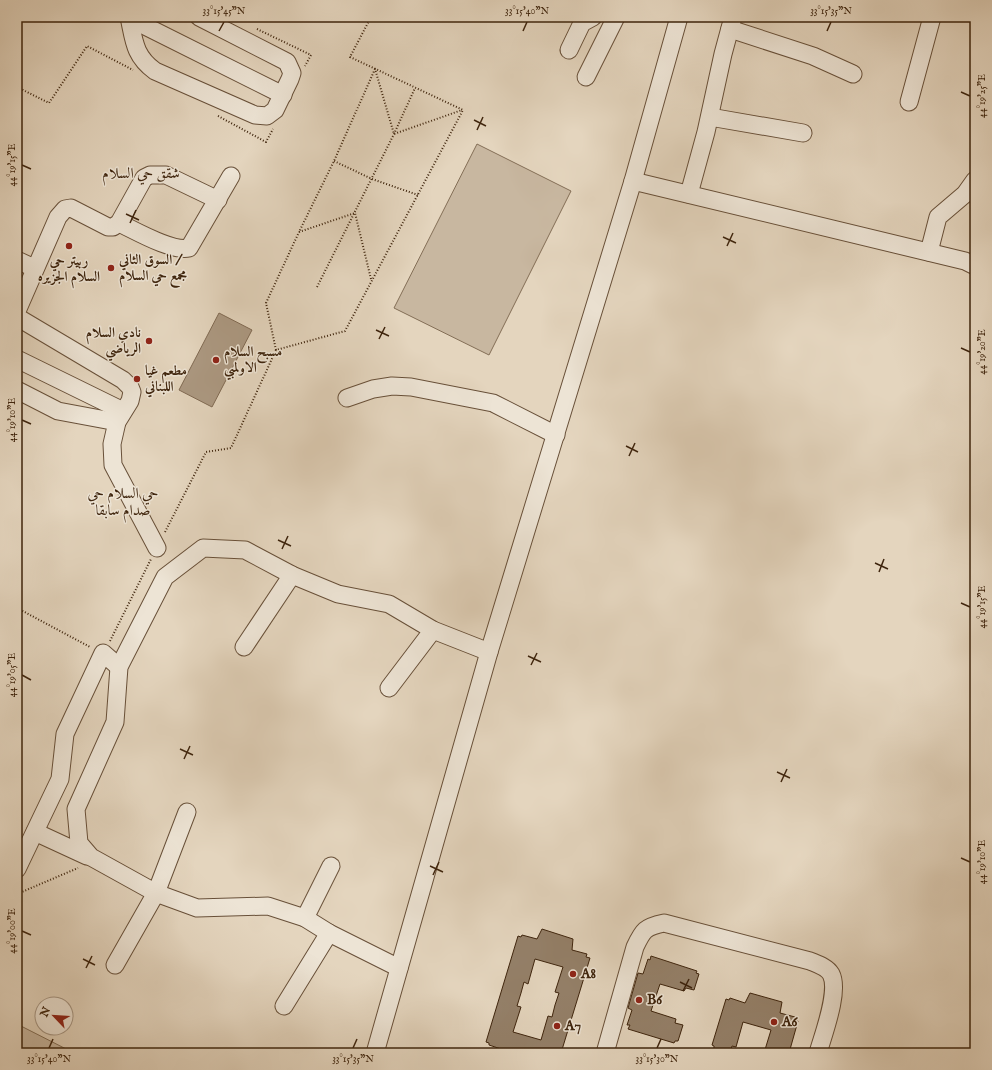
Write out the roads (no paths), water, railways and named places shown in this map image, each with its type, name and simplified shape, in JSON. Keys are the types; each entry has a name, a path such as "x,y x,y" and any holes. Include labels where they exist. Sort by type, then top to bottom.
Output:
{"street":[{"path":"132,17 283,95"},
{"path":"132,17 138,54 143,62 155,71 193,89 261,116 267,116 275,110 292,73 287,62 199,17"},
{"path":"568,50 582,23 593,17"},
{"path":"586,77 616,17"},
{"path":"908,102 932,17"},
{"path":"375,1053 490,652 633,181 677,18"},
{"path":"689,194 710,117 731,23 853,74"},
{"path":"710,117 803,133"},
{"path":"17,311 34,268 58,217 65,209 71,208 108,227 113,227 119,223 139,184 144,178 150,175 166,175 218,200"},
{"path":"119,223 172,247 183,250 190,248 231,176"},
{"path":"929,252 938,217 965,194 975,180"},
{"path":"633,181 929,252 965,261 975,266"},
{"path":"17,260 34,268"},
{"path":"17,317 123,380 130,387 132,392 130,401 120,416 112,444 112,465 157,548"},
{"path":"17,360 120,416"},
{"path":"347,398 373,389 392,386 411,387 493,403 556,434"},
{"path":"17,390 58,411 120,416"},
{"path":"399,968 329,933 305,918 268,906 197,908 156,893 91,857 79,843 76,809 115,722 120,667 165,577 203,548 245,550 292,575 338,594 390,604 433,630 490,652"},
{"path":"244,647 292,575"},
{"path":"389,688 433,630"},
{"path":"17,869 22,846 34,832 60,779 65,734 103,653 120,667"},
{"path":"115,965 156,893 186,812"},
{"path":"34,832 96,860"},
{"path":"305,918 331,866"},
{"path":"604,1053 635,947 642,931 651,925 664,923 810,961 823,966 831,974 834,985 833,998 818,1053"},
{"path":"284,1006 329,933"}],"place":[{"name":"ربيتر حي السلام الجزيره","path":"69,246"},
{"name":"السوق الثاني / مجمع حي السلام","path":"111,268"},
{"name":"نادي السلام الرياضي","path":"149,341"},
{"name":"مسبح السلام الاولمبي","path":"216,360"},
{"name":"مطعم غيا اللبناني","path":"137,379"},
{"name":"A8","path":"573,974"},
{"name":"B6","path":"639,1000"},
{"name":"A6","path":"774,1022"},
{"name":"A7","path":"557,1026"}],"district":[{"name":"شقق حي السلام","path":"141,173"},
{"name":"حي السلام حي صدام سابقا","path":"123,502"}]}
